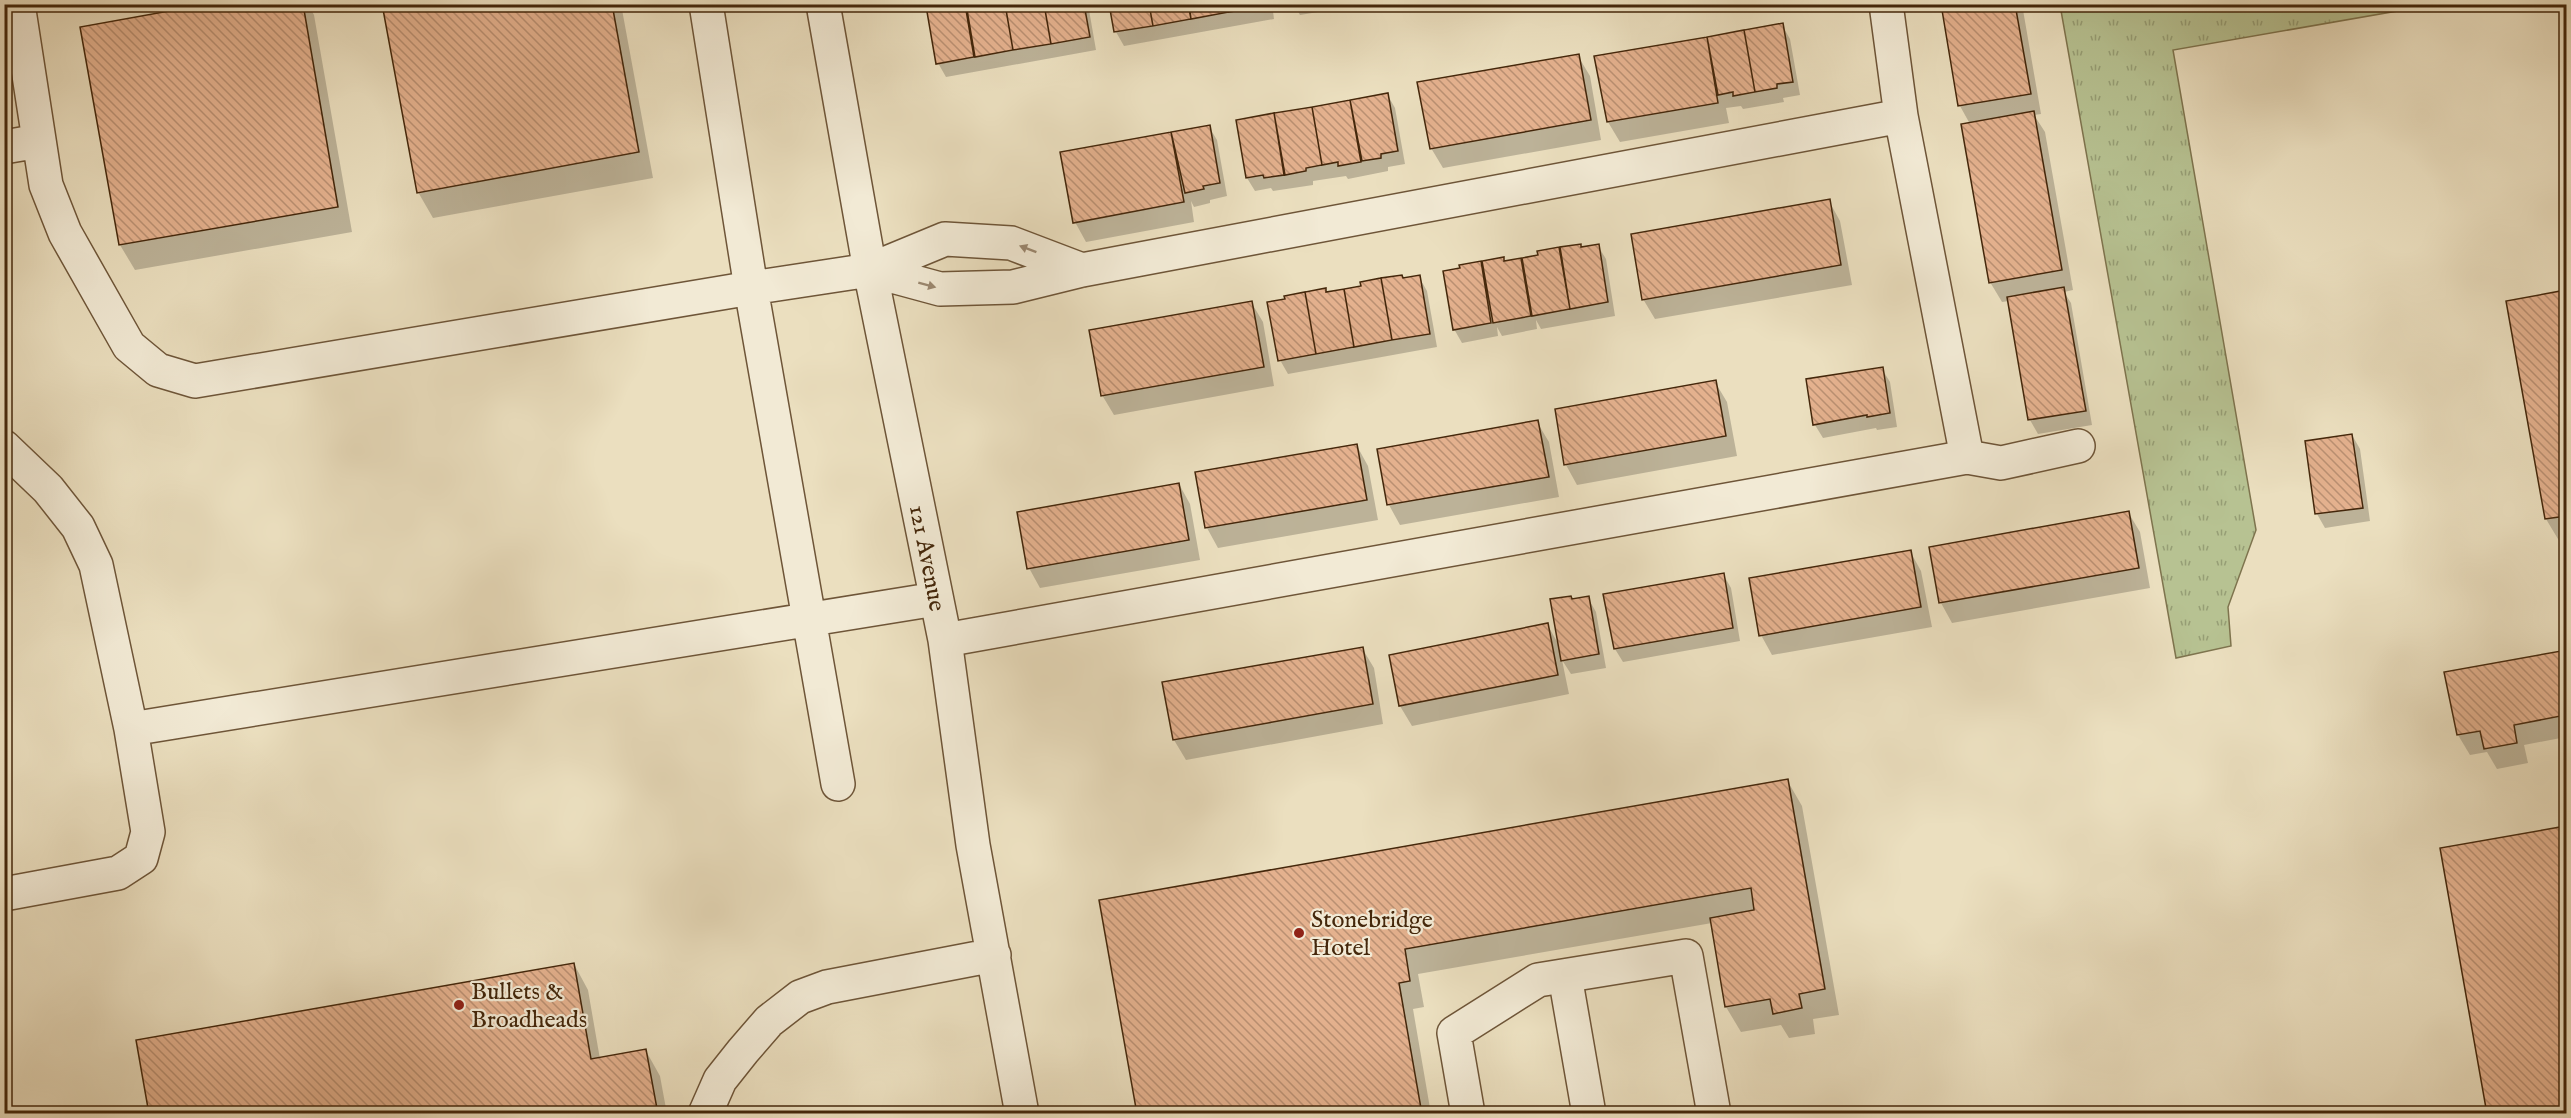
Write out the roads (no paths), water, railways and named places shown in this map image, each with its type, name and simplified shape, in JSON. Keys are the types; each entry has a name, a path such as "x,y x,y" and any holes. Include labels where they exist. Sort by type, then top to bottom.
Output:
{"street":[{"path":"18,4 46,185 65,233 129,346 158,370 195,381 870,270 945,238 1011,243 1082,270"},
{"path":"706,4 751,288 838,784"},
{"name":"121 Avenue","path":"822,4 870,270 945,640 973,845 1022,1113"},
{"path":"1886,4 1901,116 1967,457"},
{"path":"870,270 940,289 1012,287 1082,270 1901,116"},
{"path":"4,147 39,141"},
{"path":"945,640 1967,457 2001,463 2078,446"},
{"path":"4,447 48,489 78,527 96,565 131,729 148,832 141,858 118,873 4,894"},
{"path":"131,729 936,599"},
{"path":"705,1113 720,1080 743,1051 769,1021 800,997 827,987 993,956"},
{"path":"1468,1113 1454,1033 1538,980 1686,956 1714,1113"},
{"path":"1565,976 1589,1113"}],"place":[{"name":"Stonebridge Hotel","path":"1299,933"},
{"name":"Bullets & Broadheads","path":"459,1005"}]}
